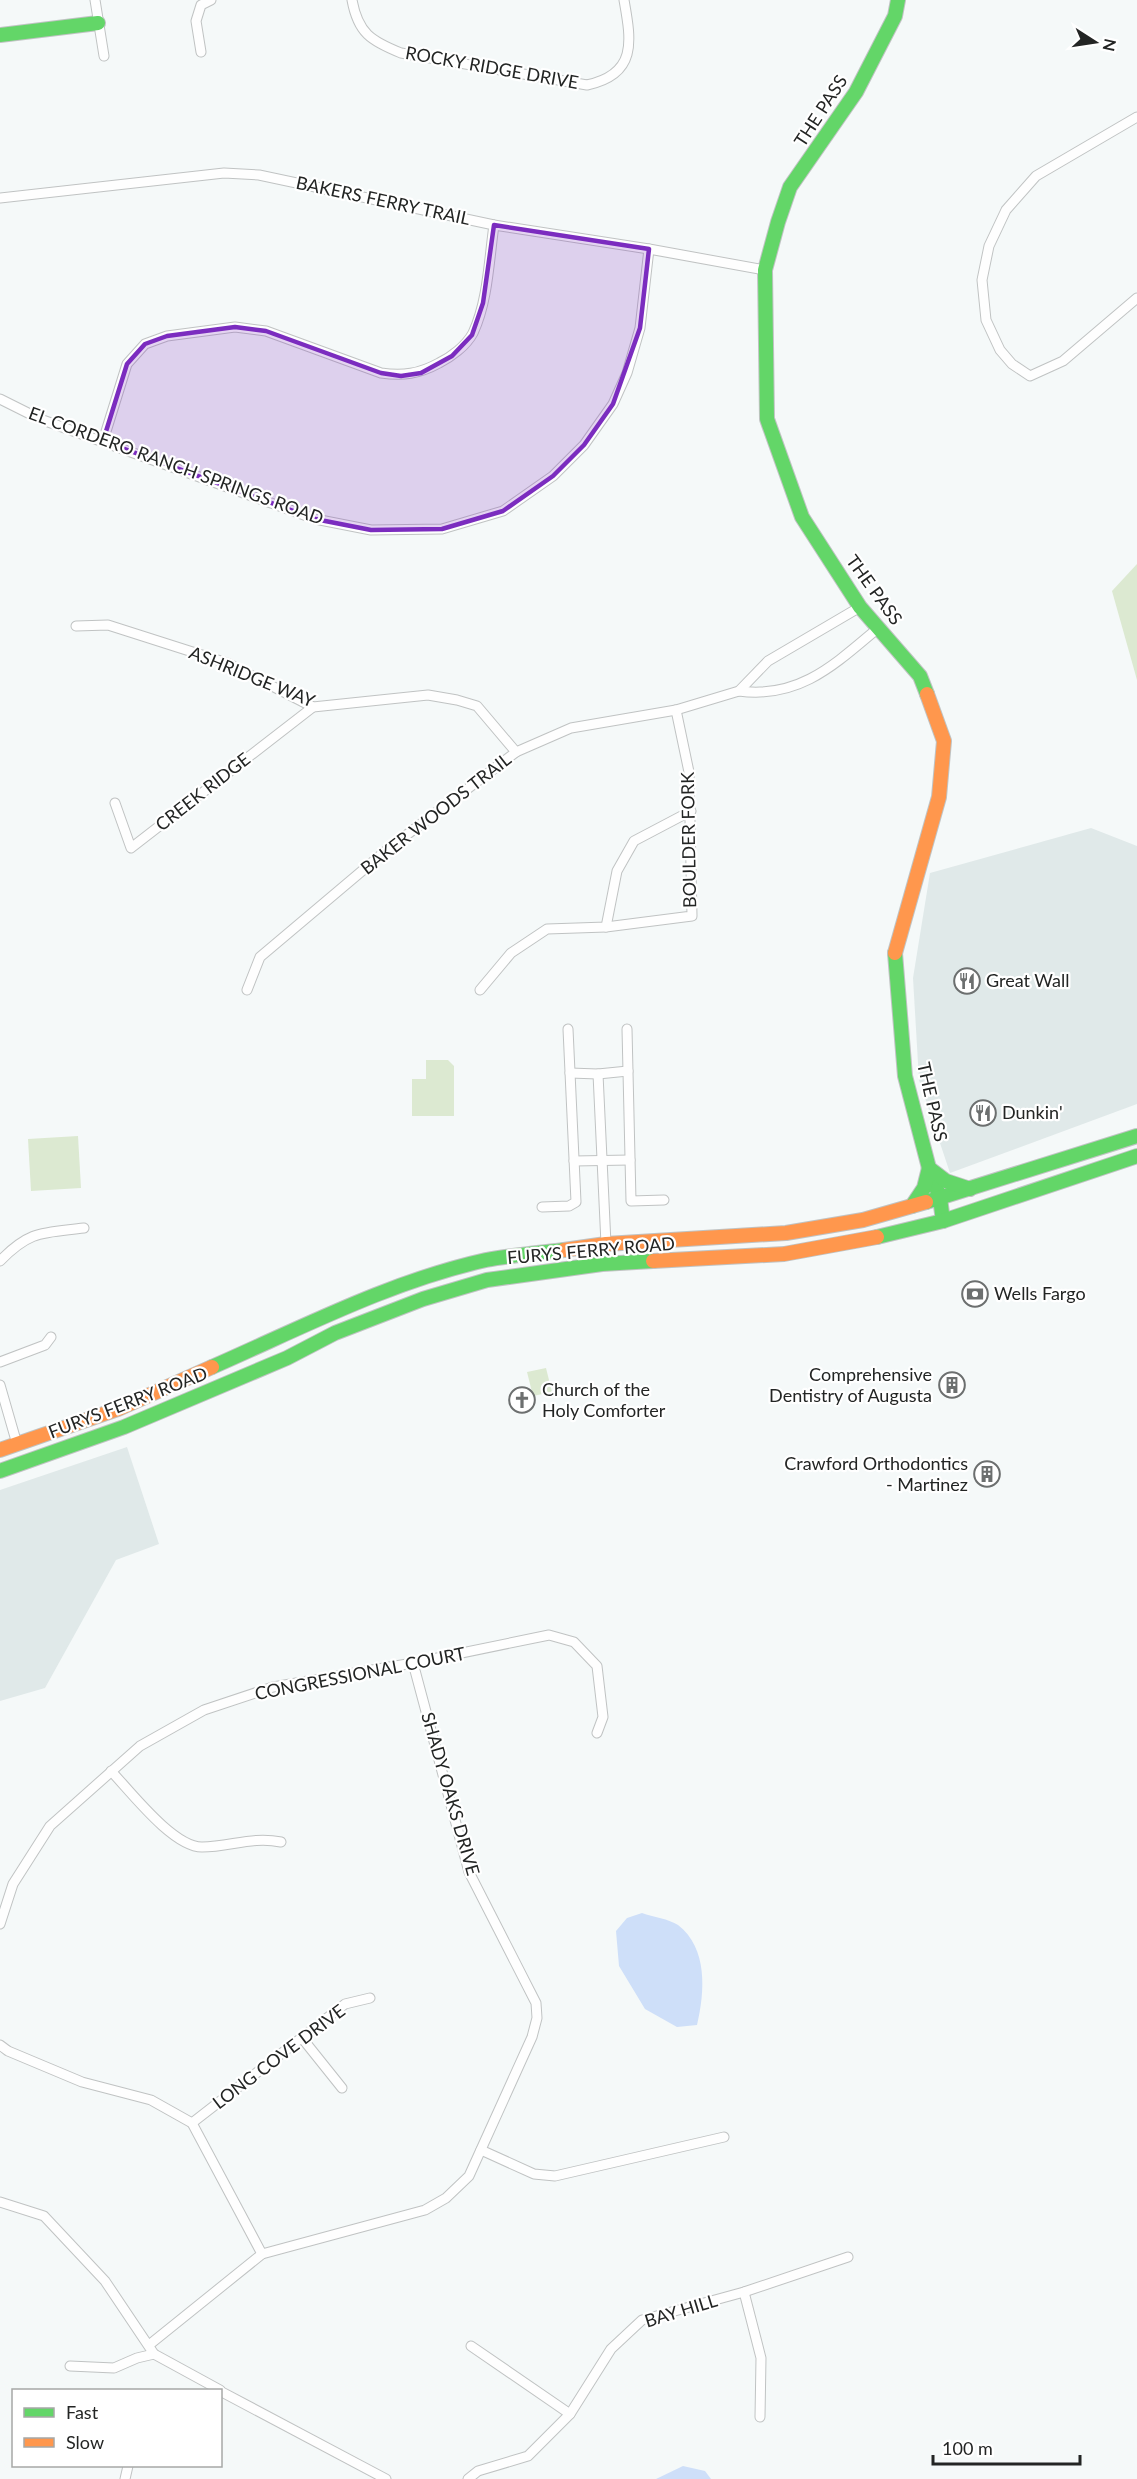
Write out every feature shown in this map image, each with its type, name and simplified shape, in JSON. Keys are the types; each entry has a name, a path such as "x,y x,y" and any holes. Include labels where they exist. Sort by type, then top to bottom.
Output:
{"main road":[{"name":"THE PASS","path":"898,0 895,16 856,92 790,187 765,270 767,419 802,517 860,608 920,676 944,741 939,797 896,948 905,1076 929,1168 940,1198 943,1221"},
{"path":"0,35 98,23"},
{"name":"FURYS FERRY ROAD","path":"0,1450 118,1409 330,1315 420,1279 487,1260 606,1244 786,1233 863,1220 1137,1136"},
{"name":"FURYS FERRY ROAD","path":"0,1471 124,1427 287,1358 335,1333 401,1307 487,1280 602,1264 784,1254 868,1239 943,1221 1137,1156"},
{"path":"929,1168 946,1181 970,1189"},
{"path":"912,1206 920,1198 927,1185 929,1168"}],"street":[{"path":"95,0 104,56"},
{"path":"201,52 196,21 201,5 211,0"},
{"name":"ROCKY RIDGE DRIVE","path":"352,0 361,28 378,44 401,53 587,85 602,82 625,62 630,38 624,0"},
{"path":"1137,117 1036,176 1006,210 989,246 982,280 986,320 1000,350 1012,364 1030,376 1064,361 1137,298"},
{"name":"BAKERS FERRY TRAIL","path":"0,198 224,173 259,175 494,225 765,270"},
{"path":"103,441 127,364 145,344 166,336 236,327 266,331 381,373 401,376 421,373 452,356 472,335 483,303 494,225"},
{"name":"EL CORDERO RANCH SPRINGS ROAD","path":"0,399 40,419 315,519 371,530 442,529 503,511 553,476 584,445 613,404 627,373 640,328 649,249"},
{"name":"BAKER WOODS TRAIL","path":"739,691 768,661 860,608"},
{"name":"ASHRIDGE WAY","path":"76,626 108,625 227,663 313,706 428,695 457,700 477,706 516,752"},
{"name":"BAKER WOODS TRAIL","path":"247,990 252,972 260,957 388,849 516,752 571,728 676,710 739,691 771,693 799,685 837,663 877,629"},
{"name":"CREEK RIDGE","path":"115,803 131,848 313,706"},
{"name":"BOULDER FORK","path":"480,990 511,953 547,929 606,927 692,916 689,772 676,710"},
{"path":"606,927 617,871 634,841 691,811"},
{"path":"542,1207 569,1206 576,1202 568,1029"},
{"path":"627,1029 631,1201 664,1200"},
{"path":"570,1073 598,1074 628,1071"},
{"path":"598,1074 606,1244"},
{"path":"574,1161 630,1160"},
{"path":"0,1261 14,1246 34,1234 84,1228"},
{"path":"0,1362 45,1345 51,1337"},
{"path":"0,1384 17,1444"},
{"name":"CONGRESSIONAL COURT","path":"0,1924 13,1884 50,1826 140,1746 204,1710 273,1688 413,1663 549,1635 574,1642 597,1666 603,1717 597,1733"},
{"name":"SHADY OAKS DRIVE","path":"149,2344 262,2254 425,2210 446,2198 470,2176 532,2037 537,2018 536,2003 469,1872 413,1663"},
{"path":"111,1771 176,1838 200,1848 264,1838 281,1842"},
{"name":"LONG COVE DRIVE","path":"192,2124 345,2004 370,1998"},
{"path":"302,2038 342,2088"},
{"path":"0,2045 8,2051 82,2082 151,2100 192,2124 262,2254"},
{"path":"482,2150 534,2174 555,2176 724,2138"},
{"path":"0,2202 44,2216 105,2281 154,2354 216,2389"},
{"name":"BAY HILL","path":"468,2479 478,2471 528,2456 570,2414 611,2349 642,2319 744,2292 848,2257"},
{"path":"744,2292 761,2358 760,2417"},
{"path":"471,2346 570,2414"},
{"path":"70,2366 114,2368 137,2358 154,2354"},
{"path":"222,2392 386,2479"}],"highlighted area":[{"path":"494,225 649,249 640,328 613,404 584,445 553,476 503,511 442,529 371,530 315,519 103,441 127,364 145,344 167,336 235,327 266,331 381,373 401,376 421,373 452,356 472,335 483,303"}],"shaded area":[{"path":"1091,828 1137,846 1137,1104 950,1173 919,1080 913,978 930,873"},
{"path":"127,1447 159,1544 116,1560 45,1688 0,1701 0,1490"}],"green space":[{"path":"1137,564 1137,680 1112,591"},
{"path":"426,1060 448,1060 454,1066 454,1116 412,1116 412,1079 426,1079"},
{"path":"78,1136 81,1188 31,1191 28,1139"},
{"path":"546,1368 552,1392 533,1396 527,1372"}],"water":[{"path":"642,1913 678,1925 695,1946 702,1971 702,1999 697,2025 677,2027 645,2009 619,1966 616,1931 627,1918"},
{"path":"683,2466 705,2471 711,2479 656,2479"}],"traffic: fast":[{"path":"898,0 895,16 856,92 790,187 778,222 765,270 767,419 802,517 860,607 920,676 927,694"},
{"path":"0,35 98,23"},
{"path":"895,953 905,1076 929,1168 940,1198 943,1221"},
{"path":"926,1202 1137,1136"},
{"path":"877,1237 943,1221 1137,1156"},
{"path":"912,1206 924,1188 929,1168 946,1181 970,1189"},
{"path":"212,1367 347,1307 416,1280 486,1260 564,1250"},
{"path":"0,1471 124,1427 287,1358 335,1333 423,1299 487,1280 602,1264 653,1261"}],"traffic: slow":[{"path":"895,953 939,797 944,741 927,694"},
{"path":"564,1250 606,1244 786,1233 863,1220 926,1202"},
{"path":"653,1261 784,1254 877,1237"},
{"path":"0,1450 118,1409 212,1367"}],"place":[{"name":"Great Wall","path":"967,981"},
{"name":"Dunkin'","path":"983,1113"},
{"name":"Wells Fargo","path":"975,1294"},
{"name":"Comprehensive Dentistry of Augusta","path":"952,1385"},
{"name":"Church of the Holy Comforter","path":"522,1400"},
{"name":"Crawford Orthodontics - Martinez","path":"987,1474"}]}
